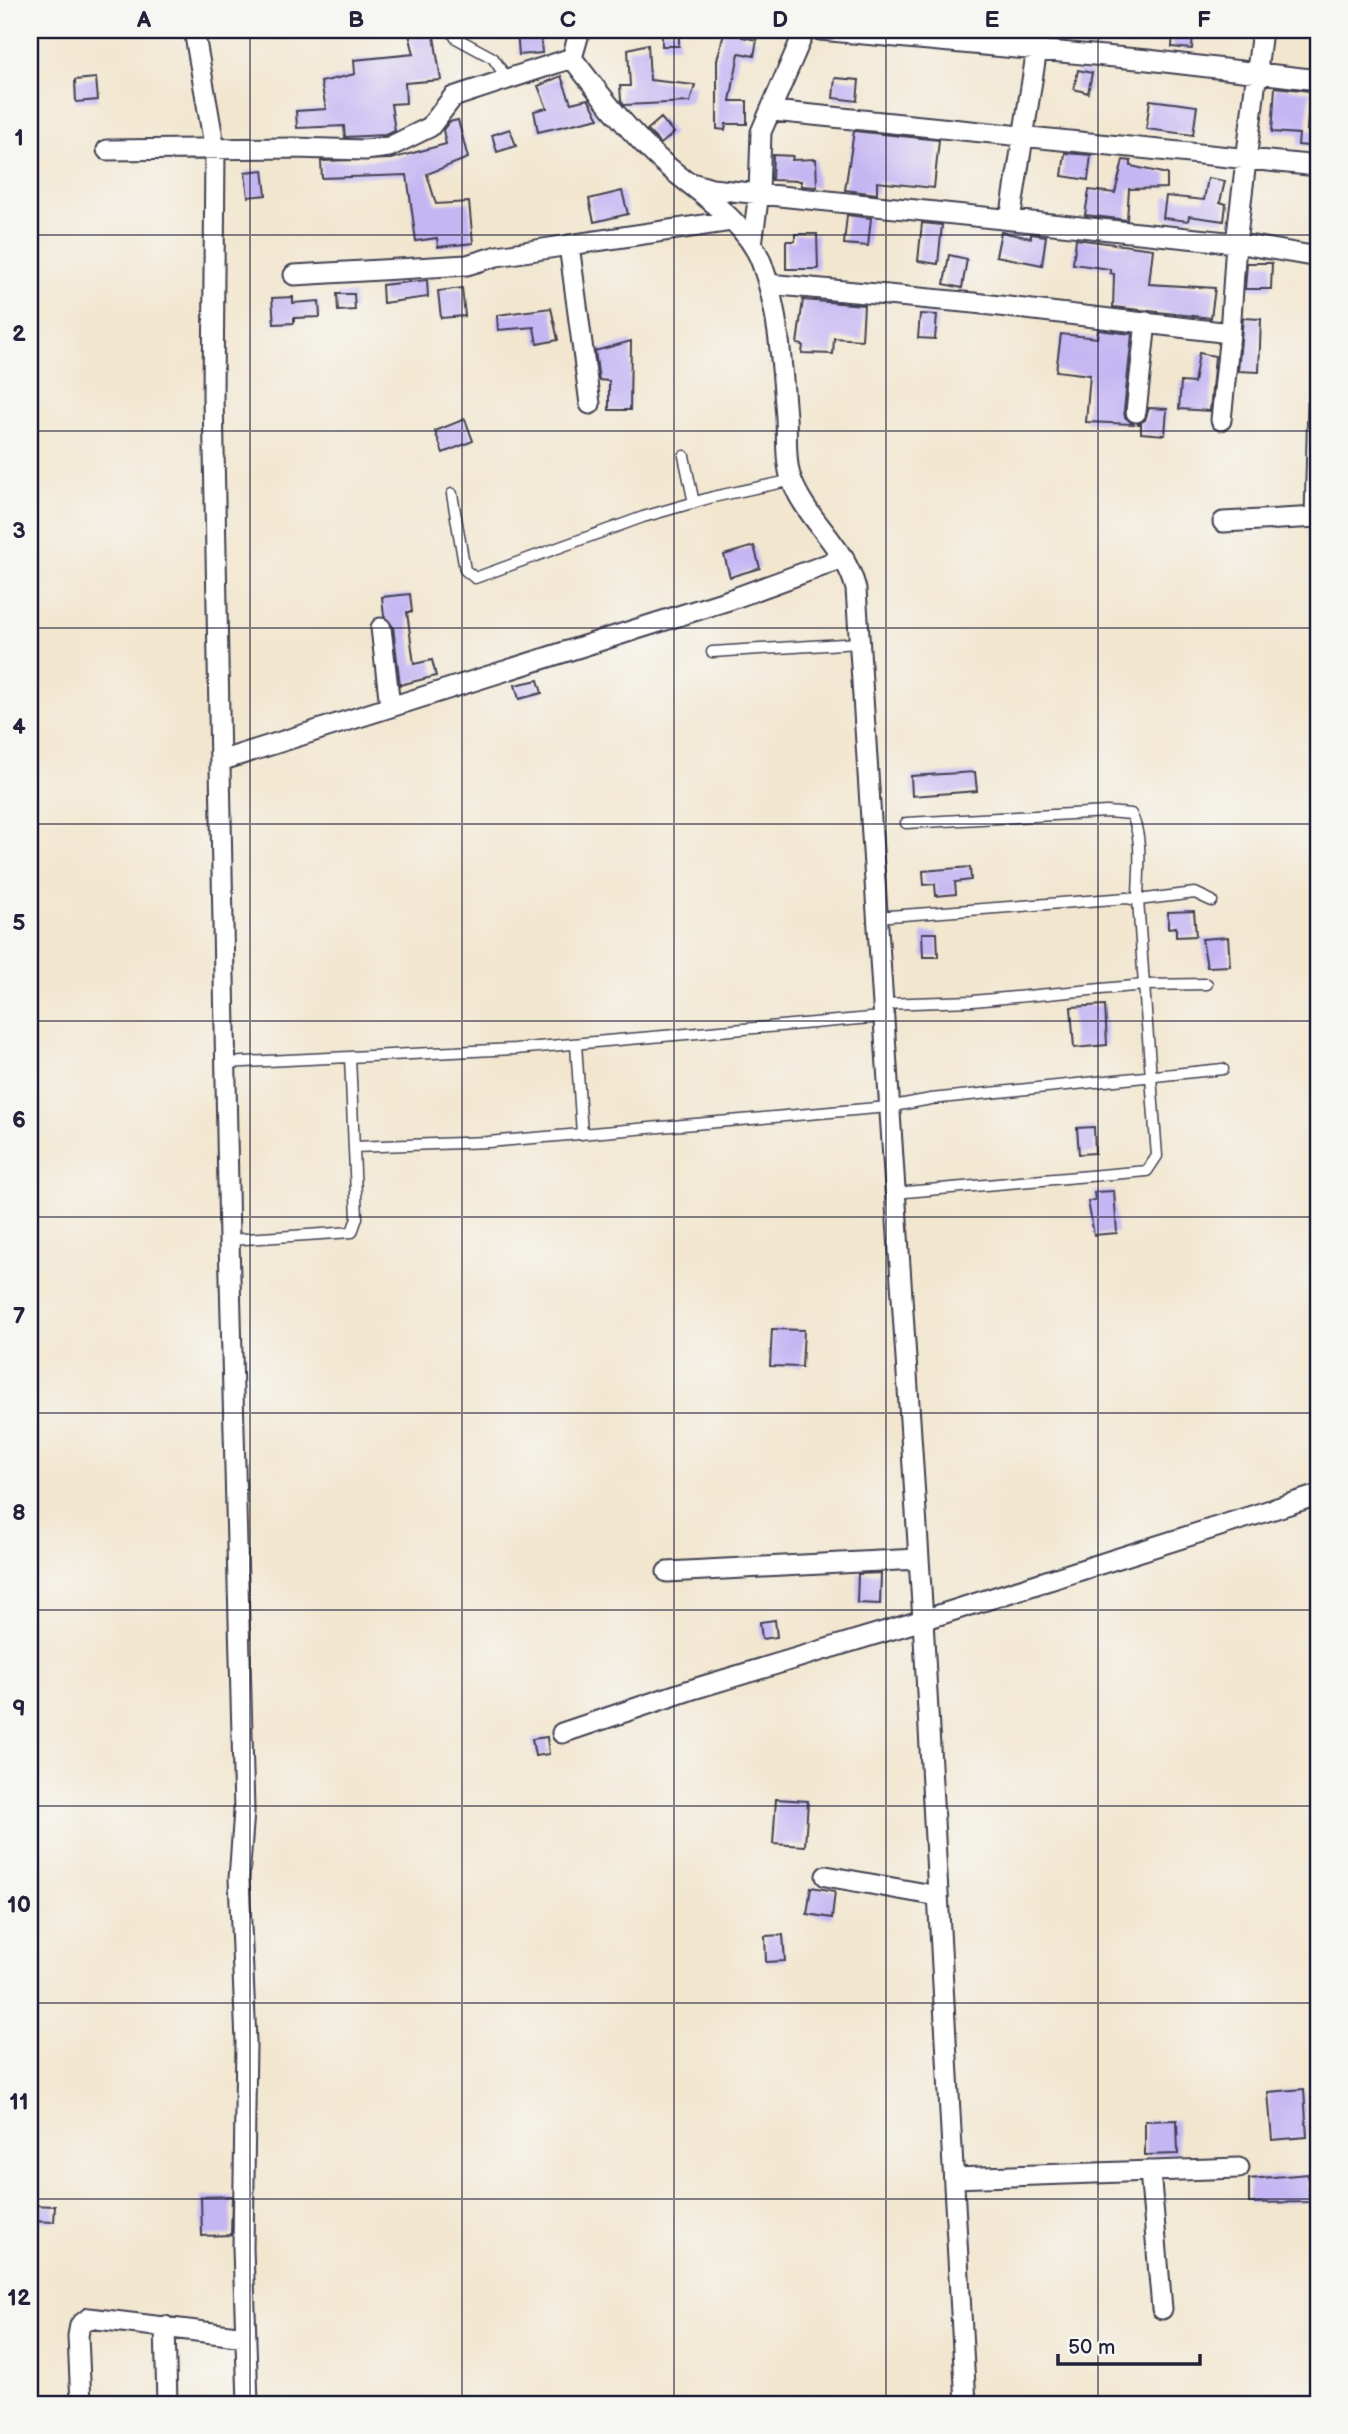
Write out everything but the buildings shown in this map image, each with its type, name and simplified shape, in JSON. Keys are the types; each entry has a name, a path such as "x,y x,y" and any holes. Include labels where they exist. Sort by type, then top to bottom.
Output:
{"street":[{"path":"194,30 215,150 213,396 225,1063 244,1811 239,1879 246,2042 243,2248 248,2404"},
{"path":"572,58 580,30"},
{"path":"752,244 759,193 761,132 773,111 798,40 805,30"},
{"path":"820,30 1257,71 1318,80"},
{"path":"1010,220 1040,30"},
{"path":"1222,420 1236,243 1262,30"},
{"path":"107,150 365,150 389,147 430,127 453,97 572,58"},
{"path":"572,58 609,106 666,165 688,181 731,221 752,244 762,262 783,373 793,480 799,499 844,558 856,589 923,1620 966,2404"},
{"path":"773,111 1318,166"},
{"path":"688,181 712,189 1236,243 1318,257"},
{"path":"294,275 467,265 569,245 731,221"},
{"path":"569,245 590,404"},
{"path":"768,284 1230,333"},
{"path":"1136,412 1146,322"},
{"path":"1223,522 1316,517 1318,405"},
{"path":"220,761 732,599 844,558"},
{"path":"381,628 390,706"},
{"path":"562,1733 690,1690 923,1620 1318,1495"},
{"path":"667,1572 918,1559"},
{"path":"826,1876 938,1896"},
{"path":"954,2178 1239,2168"},
{"path":"1150,2171 1162,2309"},
{"path":"81,2404 80,2325 89,2318 246,2337"},
{"path":"165,2326 167,2404"}],"lane":[{"path":"451,30 456,38 493,58 508,80"},
{"path":"684,456 694,503"},
{"path":"452,494 465,570 475,578 643,517 793,480"},
{"path":"712,652 859,643"},
{"path":"894,1193 1147,1171 1157,1156 1138,900 1138,846 1136,824 1131,814 1107,811 906,823"},
{"path":"876,917 1195,894 1212,901"},
{"path":"225,1063 576,1044 973,1001 1144,985 1207,984"},
{"path":"576,1044 582,1134"},
{"path":"229,1240 352,1232 357,1218 350,1057"},
{"path":"354,1147 582,1134 888,1107 931,1099 1151,1074 1223,1069"}]}
